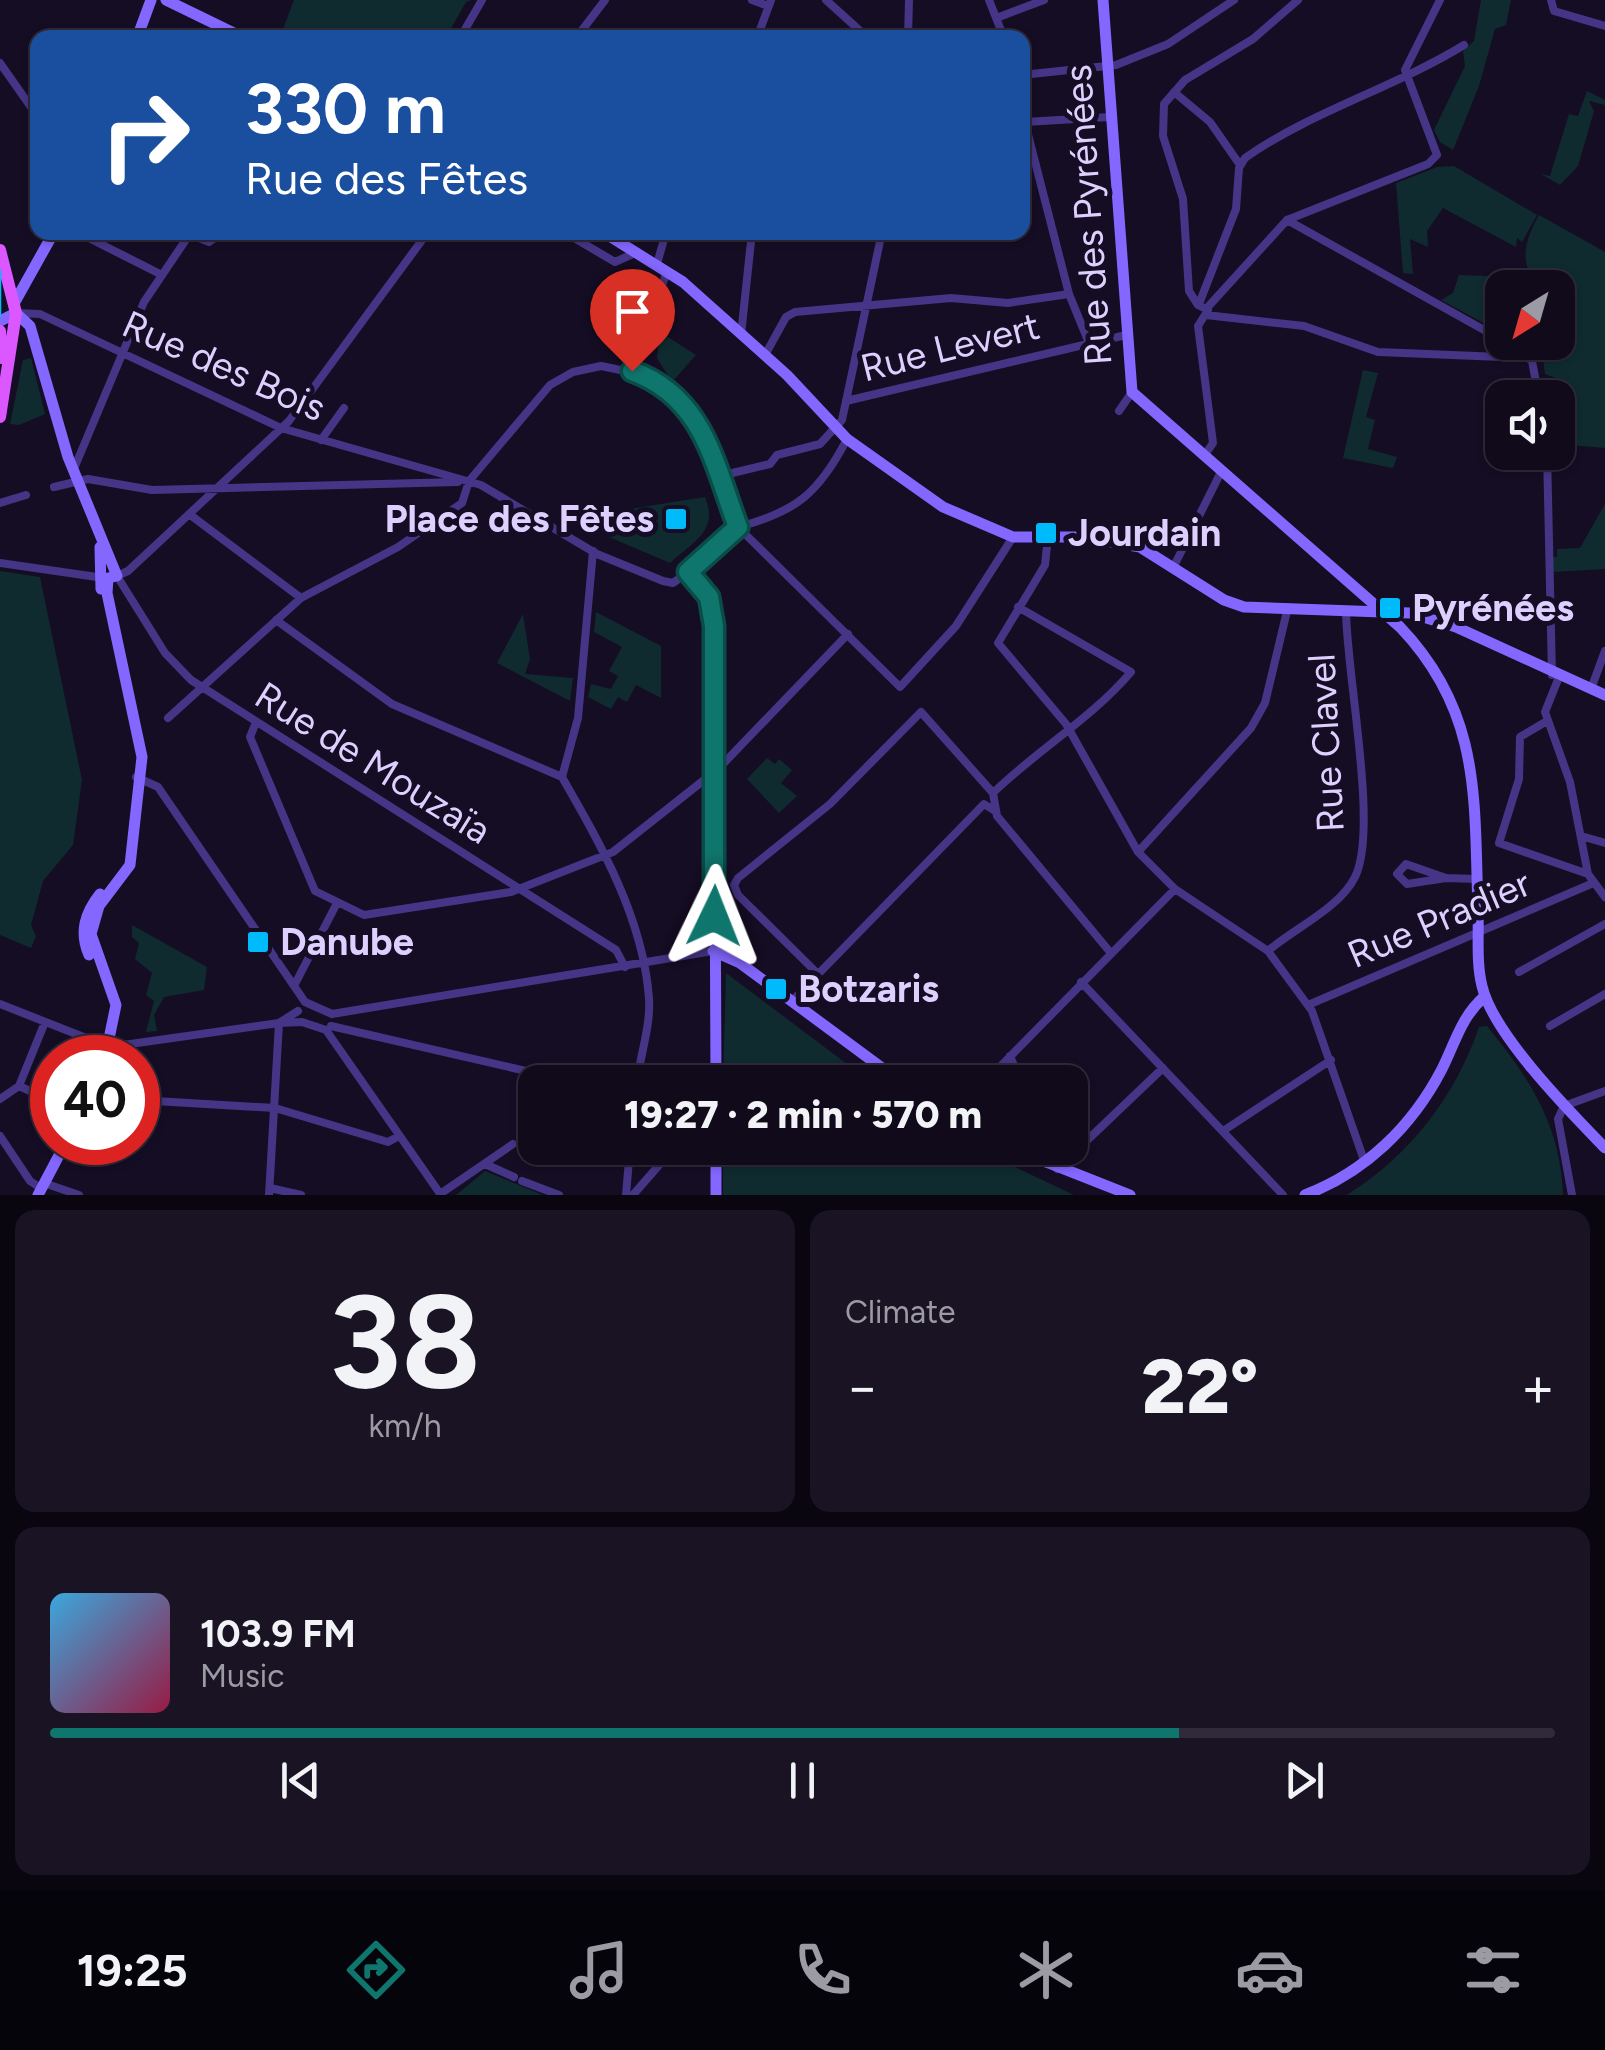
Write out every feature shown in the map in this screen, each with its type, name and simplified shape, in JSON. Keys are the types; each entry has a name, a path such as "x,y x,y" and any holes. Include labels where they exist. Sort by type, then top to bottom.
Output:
{"main road":[{"path":"0,250 16,306 0,417"},
{"path":"0,331 4,342 0,373"}],"street":[{"path":"140,30 151,0"},
{"path":"166,0 228,30"},
{"path":"465,30 482,0"},
{"path":"582,30 606,0"},
{"path":"752,0 770,3 761,30"},
{"path":"826,0 859,30"},
{"path":"908,30 909,0"},
{"path":"989,0 1002,30"},
{"path":"998,16 1044,0"},
{"name":"Rue des Pyrénées","path":"1103,0 1132,392 1382,612 1437,670 1456,708 1472,771 1485,996"},
{"path":"1030,74 1107,68 1168,44 1234,0"},
{"path":"1298,0 1253,40 1185,80 1164,104 1164,136 1183,199 1189,291 1203,310 1304,326 1378,352 1485,355"},
{"path":"1203,310 1287,220 1428,164 1437,156 1405,80 1405,70 1440,0"},
{"path":"1551,4 1605,26"},
{"path":"1240,165 1274,140 1405,80 1464,45"},
{"path":"0,63 4,78 30,108"},
{"path":"1174,92 1210,122 1240,165 1236,209 1198,329 1213,444 1204,457"},
{"path":"1030,122 1110,116"},
{"path":"1030,141 1070,294 1088,342"},
{"path":"1287,220 1485,329"},
{"path":"0,321 16,306 50,240"},
{"path":"92,240 162,275"},
{"path":"75,476 144,302 183,240"},
{"path":"0,563 108,577 128,571 281,428 422,240"},
{"path":"578,240 620,263 637,252"},
{"path":"617,240 662,267 741,334 847,439 943,507 1013,537 1048,536 1140,547 1229,603 1287,612 1410,613 1456,627 1556,676 1605,695"},
{"path":"632,371 662,267 665,240"},
{"path":"741,334 751,240"},
{"path":"720,476 770,464 777,455 820,444 836,428 846,400 880,240"},
{"path":"765,355 789,313 951,298 1008,303 1070,294"},
{"path":"16,306 30,326 75,476 100,542 136,746 138,778 124,862 90,907 83,932 110,1002 106,1035"},
{"name":"Rue des Bois","path":"16,306 124,352 281,428 468,481 592,551"},
{"name":"Rue Levert","path":"846,400 1126,335"},
{"path":"168,718 301,598 419,535 462,503 468,481 540,394 560,378 601,366 632,371 664,387 691,412 709,440 738,527 900,687 956,626 1013,537"},
{"path":"1119,411 1132,392"},
{"path":"321,440 344,408"},
{"path":"562,777 578,718 592,551 668,583 688,572 738,527 796,507 828,472 847,439"},
{"path":"393,462 393,483"},
{"path":"1547,470 1547,583 1556,676 1545,712 1568,772 1589,879"},
{"path":"1173,568 1220,472"},
{"path":"54,487 75,476 152,490 468,481"},
{"path":"0,503 26,495"},
{"path":"189,514 301,598"},
{"path":"1048,536 1045,565 997,641 1068,730 1138,852 1175,888 1268,951 1308,1005 1365,1163"},
{"path":"688,572 709,597 714,626 716,1065"},
{"name":"Rue de Mouzaïa","path":"108,577 164,652 202,688 519,888 625,962"},
{"path":"993,794 1108,698 1131,672 1018,607"},
{"name":"Rue Clavel","path":"1268,951 1329,904 1354,880 1357,870 1362,835 1360,770 1346,610"},
{"path":"1138,852 1250,728 1265,703 1287,612"},
{"path":"276,620 392,704 562,777 606,855 630,912 649,1000 639,1065"},
{"path":"256,722 250,737 314,888 364,915 519,888 606,855 722,766 848,634"},
{"path":"1591,690 1605,651"},
{"path":"817,972 735,891 738,878 830,804 921,712 993,794 995,811"},
{"path":"1547,721 1520,736 1520,780 1498,843 1589,879 1605,896"},
{"path":"138,778 158,787 306,1002 332,1014 625,962 713,951 740,963 877,1065"},
{"path":"791,1002 984,804 995,811 1110,952"},
{"path":"1581,836 1605,843"},
{"path":"1446,878 1406,864 1397,874 1407,884 1446,878 1477,879"},
{"name":"Rue Pradier","path":"1308,1005 1479,932 1589,879"},
{"path":"1001,1065 1175,888"},
{"path":"295,984 337,903"},
{"path":"1519,972 1605,924"},
{"path":"1080,982 1283,1195"},
{"path":"1550,1026 1605,994"},
{"path":"1305,1195 1365,1163 1413,1114 1438,1076 1465,1014 1485,996 1564,1106 1605,1148"},
{"path":"1569,998 1576,1012"},
{"path":"280,1023 306,1002"},
{"path":"0,1004 71,1035"},
{"path":"298,1011 302,1022"},
{"path":"332,1014 328,1028 440,1195 513,1144"},
{"path":"0,1099 20,1086 45,1022"},
{"path":"160,1043 302,1022 518,1070"},
{"path":"280,1023 270,1191 301,1195"},
{"path":"1010,1056 1014,1065"},
{"path":"1223,1131 1331,1060"},
{"path":"1130,1195 1052,1166 1163,1068"},
{"path":"20,1086 30,1091"},
{"path":"1572,1195 1558,1119 1564,1106 1605,1091"},
{"path":"160,1101 274,1108 388,1142 399,1136"},
{"path":"0,1136 30,1182 41,1189 79,1195"},
{"path":"484,1164 558,1195"},
{"path":"41,1189 50,1165"},
{"path":"41,1189 54,1165"},
{"path":"630,1165 630,1195"},
{"path":"630,1195 658,1165"},
{"path":"716,1165 716,1195"}],"green space":[{"path":"294,0 472,0 466,2 450,30 283,30"},
{"path":"1481,0 1511,0 1506,25 1495,29 1479,86 1453,150 1440,142 1434,130 1465,66 1463,51 1474,41"},
{"path":"1587,91 1605,100 1605,105 1589,101 1594,111 1578,166 1560,185 1541,174 1550,176 1569,114 1578,116"},
{"path":"1454,166 1537,215 1522,242 1517,238 1516,247 1443,208 1427,231 1428,247 1410,239 1413,274 1403,273 1396,183 1437,167"},
{"path":"1539,215 1605,252 1605,448 1575,445 1575,380 1559,380 1545,374 1543,360 1575,360 1575,270 1529,270 1527,244"},
{"path":"1459,275 1485,276 1485,324 1441,300 1453,293"},
{"path":"660,332 696,355 672,382 657,358"},
{"path":"31,358 45,414 19,425 10,424 23,360"},
{"path":"1363,370 1378,373 1366,417 1375,420 1368,449 1397,457 1393,468 1343,458"},
{"path":"705,497 709,509 706,527 670,563 609,537 617,511"},
{"path":"1605,504 1605,569 1552,572 1551,557 1557,557 1557,549 1580,548"},
{"path":"0,571 40,577 82,780 73,845 43,881 31,925 36,936 31,948 0,935"},
{"path":"596,612 661,646 661,698 636,685 627,702 618,697 611,709 588,697 591,684 611,689 618,676 609,671 622,647 594,632"},
{"path":"523,614 530,659 525,674 573,678 570,701 497,663"},
{"path":"767,758 775,764 779,759 792,770 781,783 797,796 779,813 747,779"},
{"path":"132,925 207,967 204,990 164,997 154,1015 157,1031 146,1032 154,1001 146,995 152,973 135,959 139,943 132,937"},
{"path":"726,973 848,1065 723,1065"},
{"path":"1487,1026 1540,1104 1556,1147 1563,1195 1347,1195 1391,1162 1428,1122 1457,1077 1479,1027"},
{"path":"723,1165 1011,1165 1074,1195 723,1195"},
{"path":"485,1171 543,1195 456,1195"}],"tram line":[{"path":"0,271 0,316"}],"place":[{"name":"Place des Fêtes","path":"676,519"},
{"name":"Jourdain","path":"1046,533"},
{"name":"Pyrénées","path":"1390,608"},
{"name":"Danube","path":"258,942"},
{"name":"Botzaris","path":"776,989"}],"route":[{"path":"632,371 671,392 696,418 709,440 738,527 688,572 709,597 714,626 714,916"}]}
